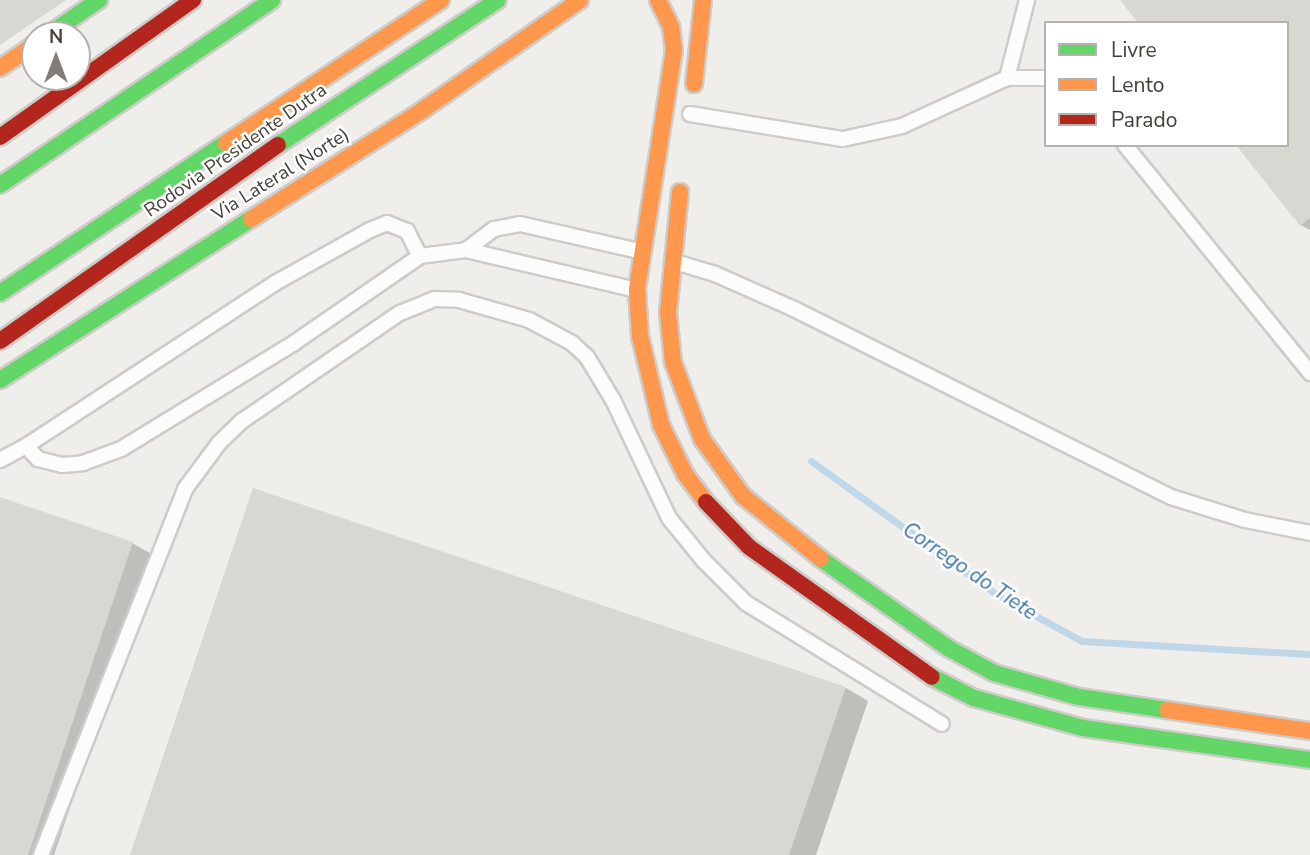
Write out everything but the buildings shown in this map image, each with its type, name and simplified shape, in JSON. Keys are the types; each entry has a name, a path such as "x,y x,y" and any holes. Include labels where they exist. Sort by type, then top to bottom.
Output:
{"main road":[{"path":"68,21 99,0"},
{"path":"0,138 193,0"},
{"path":"0,185 272,0"},
{"path":"0,293 441,0"},
{"name":"Rodovia Presidente Dutra","path":"0,341 292,135 498,0"},
{"name":"Via Lateral (Norte)","path":"0,380 424,109 580,0"},
{"path":"658,0 671,27 674,50 637,290 640,337 651,396 671,451 712,510 749,547 919,668 974,698 1031,717 1310,760"},
{"path":"690,121 703,0"},
{"path":"0,68 21,54"},
{"path":"683,168 670,261 670,346 690,412 702,439 743,496 783,532 948,648 994,673 1079,697 1310,731"},
{"name":"Rodovia Presidente Dutra","path":"0,275 122,191"}],"lane":[{"path":"1007,78 1027,0"},
{"path":"690,121 843,139 902,126 1007,78 1044,78"},
{"path":"1127,147 1310,373"},
{"path":"0,460 26,446 275,283 370,230 387,223 407,231 420,256"},
{"path":"466,250 494,229 520,223 644,252"},
{"path":"26,446 38,459 62,464 83,463 121,449 294,343 420,256 466,250 637,290"},
{"path":"670,261 715,274 794,309 1171,497 1245,520 1310,533"},
{"path":"41,855 185,489 219,443 242,421 400,313 435,299 459,300 529,320 572,343 587,356 613,400 669,518 704,561 746,603 942,724"}],"waterway":[{"name":"Corrego do Tiete","path":"811,461 999,596 1082,641 1310,654"}],"traffic: fast":[{"path":"68,21 99,0"},
{"path":"0,185 272,0"},
{"path":"278,145 498,0"},
{"path":"0,293 226,143"},
{"path":"0,380 251,219"},
{"path":"821,559 948,648 994,673 1079,697 1167,710"},
{"path":"932,677 974,698 1083,728 1310,760"}],"traffic: slow":[{"path":"226,143 441,0"},
{"path":"251,219 424,109 580,0"},
{"path":"658,0 671,27 674,50 637,290 640,336 661,425 685,474 706,502"},
{"path":"694,84 703,0"},
{"path":"0,68 21,54"},
{"path":"680,192 668,313 673,362 702,439 743,496 821,559"},
{"path":"1167,710 1310,731"}],"traffic: jam":[{"path":"0,137 193,0"},
{"path":"0,341 278,145"},
{"path":"706,502 749,547 932,677"}]}
